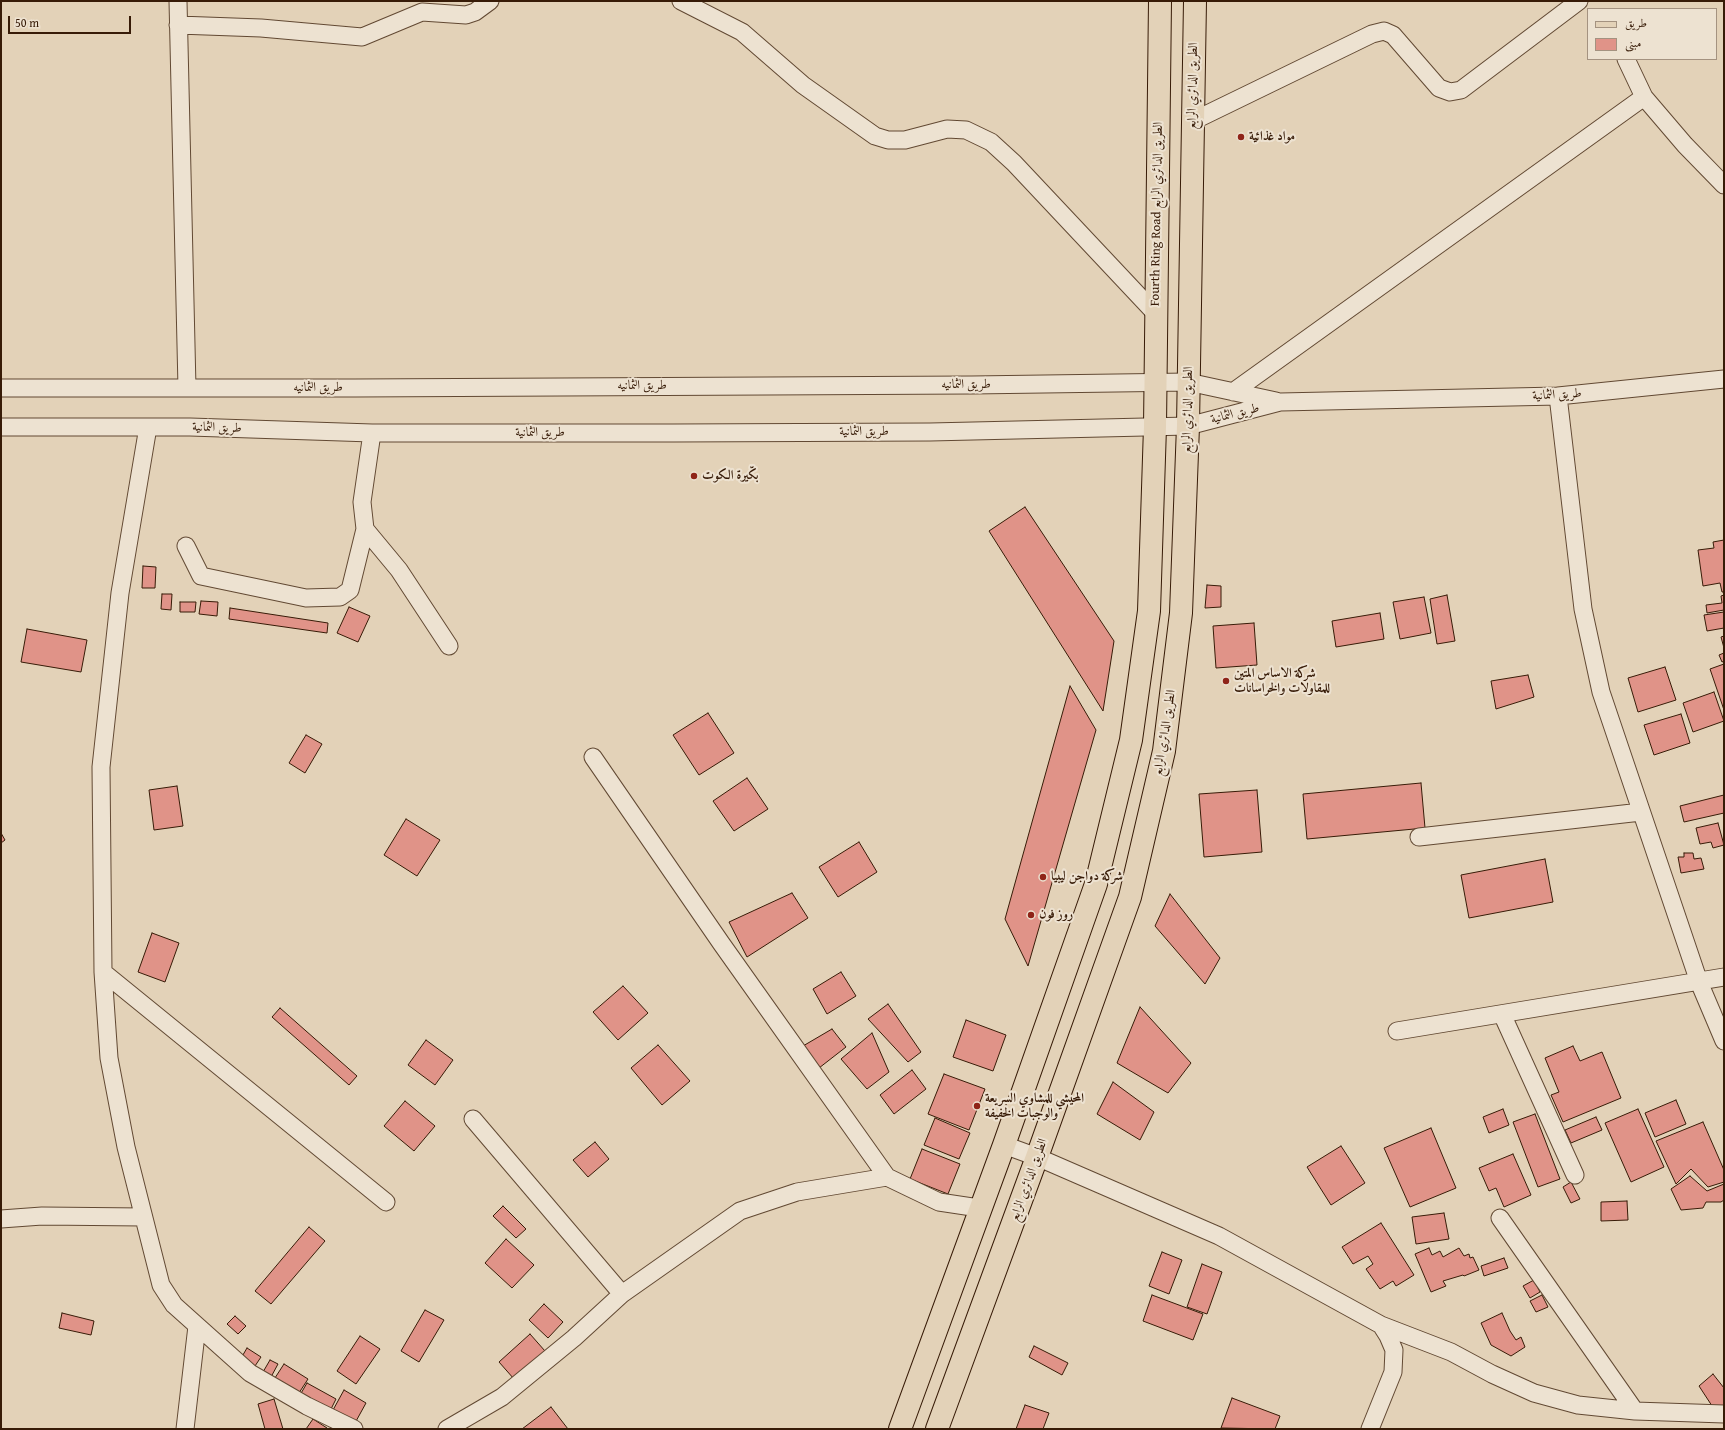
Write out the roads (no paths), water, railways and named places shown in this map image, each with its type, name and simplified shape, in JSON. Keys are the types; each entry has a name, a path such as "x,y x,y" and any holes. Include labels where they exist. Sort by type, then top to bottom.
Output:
{"main road":[{"name":"Fourth Ring Road الطريق الدائري الرابع","path":"1154,426 1160,1"},
{"name":"الطريق الدائري الرابع","path":"938,1429 1130,897 1164,751 1181,613 1188,426 1195,1"},
{"path":"900,1429 979,1208 1004,1144 1096,884 1131,740 1149,611 1154,426"}],"street":[{"path":"178,1 187,388"},
{"path":"178,25 261,28 362,37 422,12 466,15 475,12 490,1"},
{"path":"681,1 742,32 803,85 875,136 888,140 905,140 947,129 959,129 966,130 991,142 1014,163 1156,314"},
{"path":"1193,121 1372,34 1384,31 1393,35 1439,88 1450,92 1461,90 1579,1"},
{"path":"1626,60 1644,97 1685,145 1724,185"},
{"path":"1233,392 1644,97"},
{"name":"طريق الثمانية","path":"1,427 148,427 372,433 930,432 1188,426 1280,402 1558,396 1724,379"},
{"name":"طريق الثمانيه","path":"1,388 972,385 1188,382 1280,402"},
{"path":"1558,396 1583,609 1601,692 1699,982 1724,1041"},
{"path":"148,427 120,593 101,767 103,972 109,1058 126,1147 161,1285 174,1305 250,1373 307,1406 354,1429"},
{"path":"186,546 201,576 306,598 340,597 350,590 365,529 362,502 372,433"},
{"path":"365,529 399,570 449,646"},
{"path":"593,757 721,943 887,1177 939,1202 979,1208"},
{"path":"1419,837 1641,812"},
{"path":"103,972 386,1202"},
{"path":"1397,1031 1724,977"},
{"path":"1502,1014 1575,1175"},
{"path":"473,1119 622,1294"},
{"path":"1004,1144 1219,1236 1381,1325 1451,1352 1492,1374 1534,1393 1578,1404 1635,1411 1724,1414"},
{"path":"448,1429 502,1397 574,1338 622,1294 740,1211 797,1192 887,1177"},
{"path":"1,1219 42,1216 143,1217"},
{"path":"1500,1218 1635,1411"},
{"path":"1370,1429 1393,1372 1394,1350 1381,1325"},
{"path":"185,1429 197,1326"}],"place":[{"name":"مواد غذائية","path":"1241,137"},
{"name":"بكّيرة الكوت","path":"694,476"},
{"name":"شركة الاساس المتين للمقاولات والخراسانات","path":"1226,681"},
{"name":"شركة دواجن ليبيا","path":"1043,877"},
{"name":"روز فون","path":"1031,915"},
{"name":"المحيشي للمشاوي السريعة والوجبات الخفيفة","path":"977,1106"}]}
